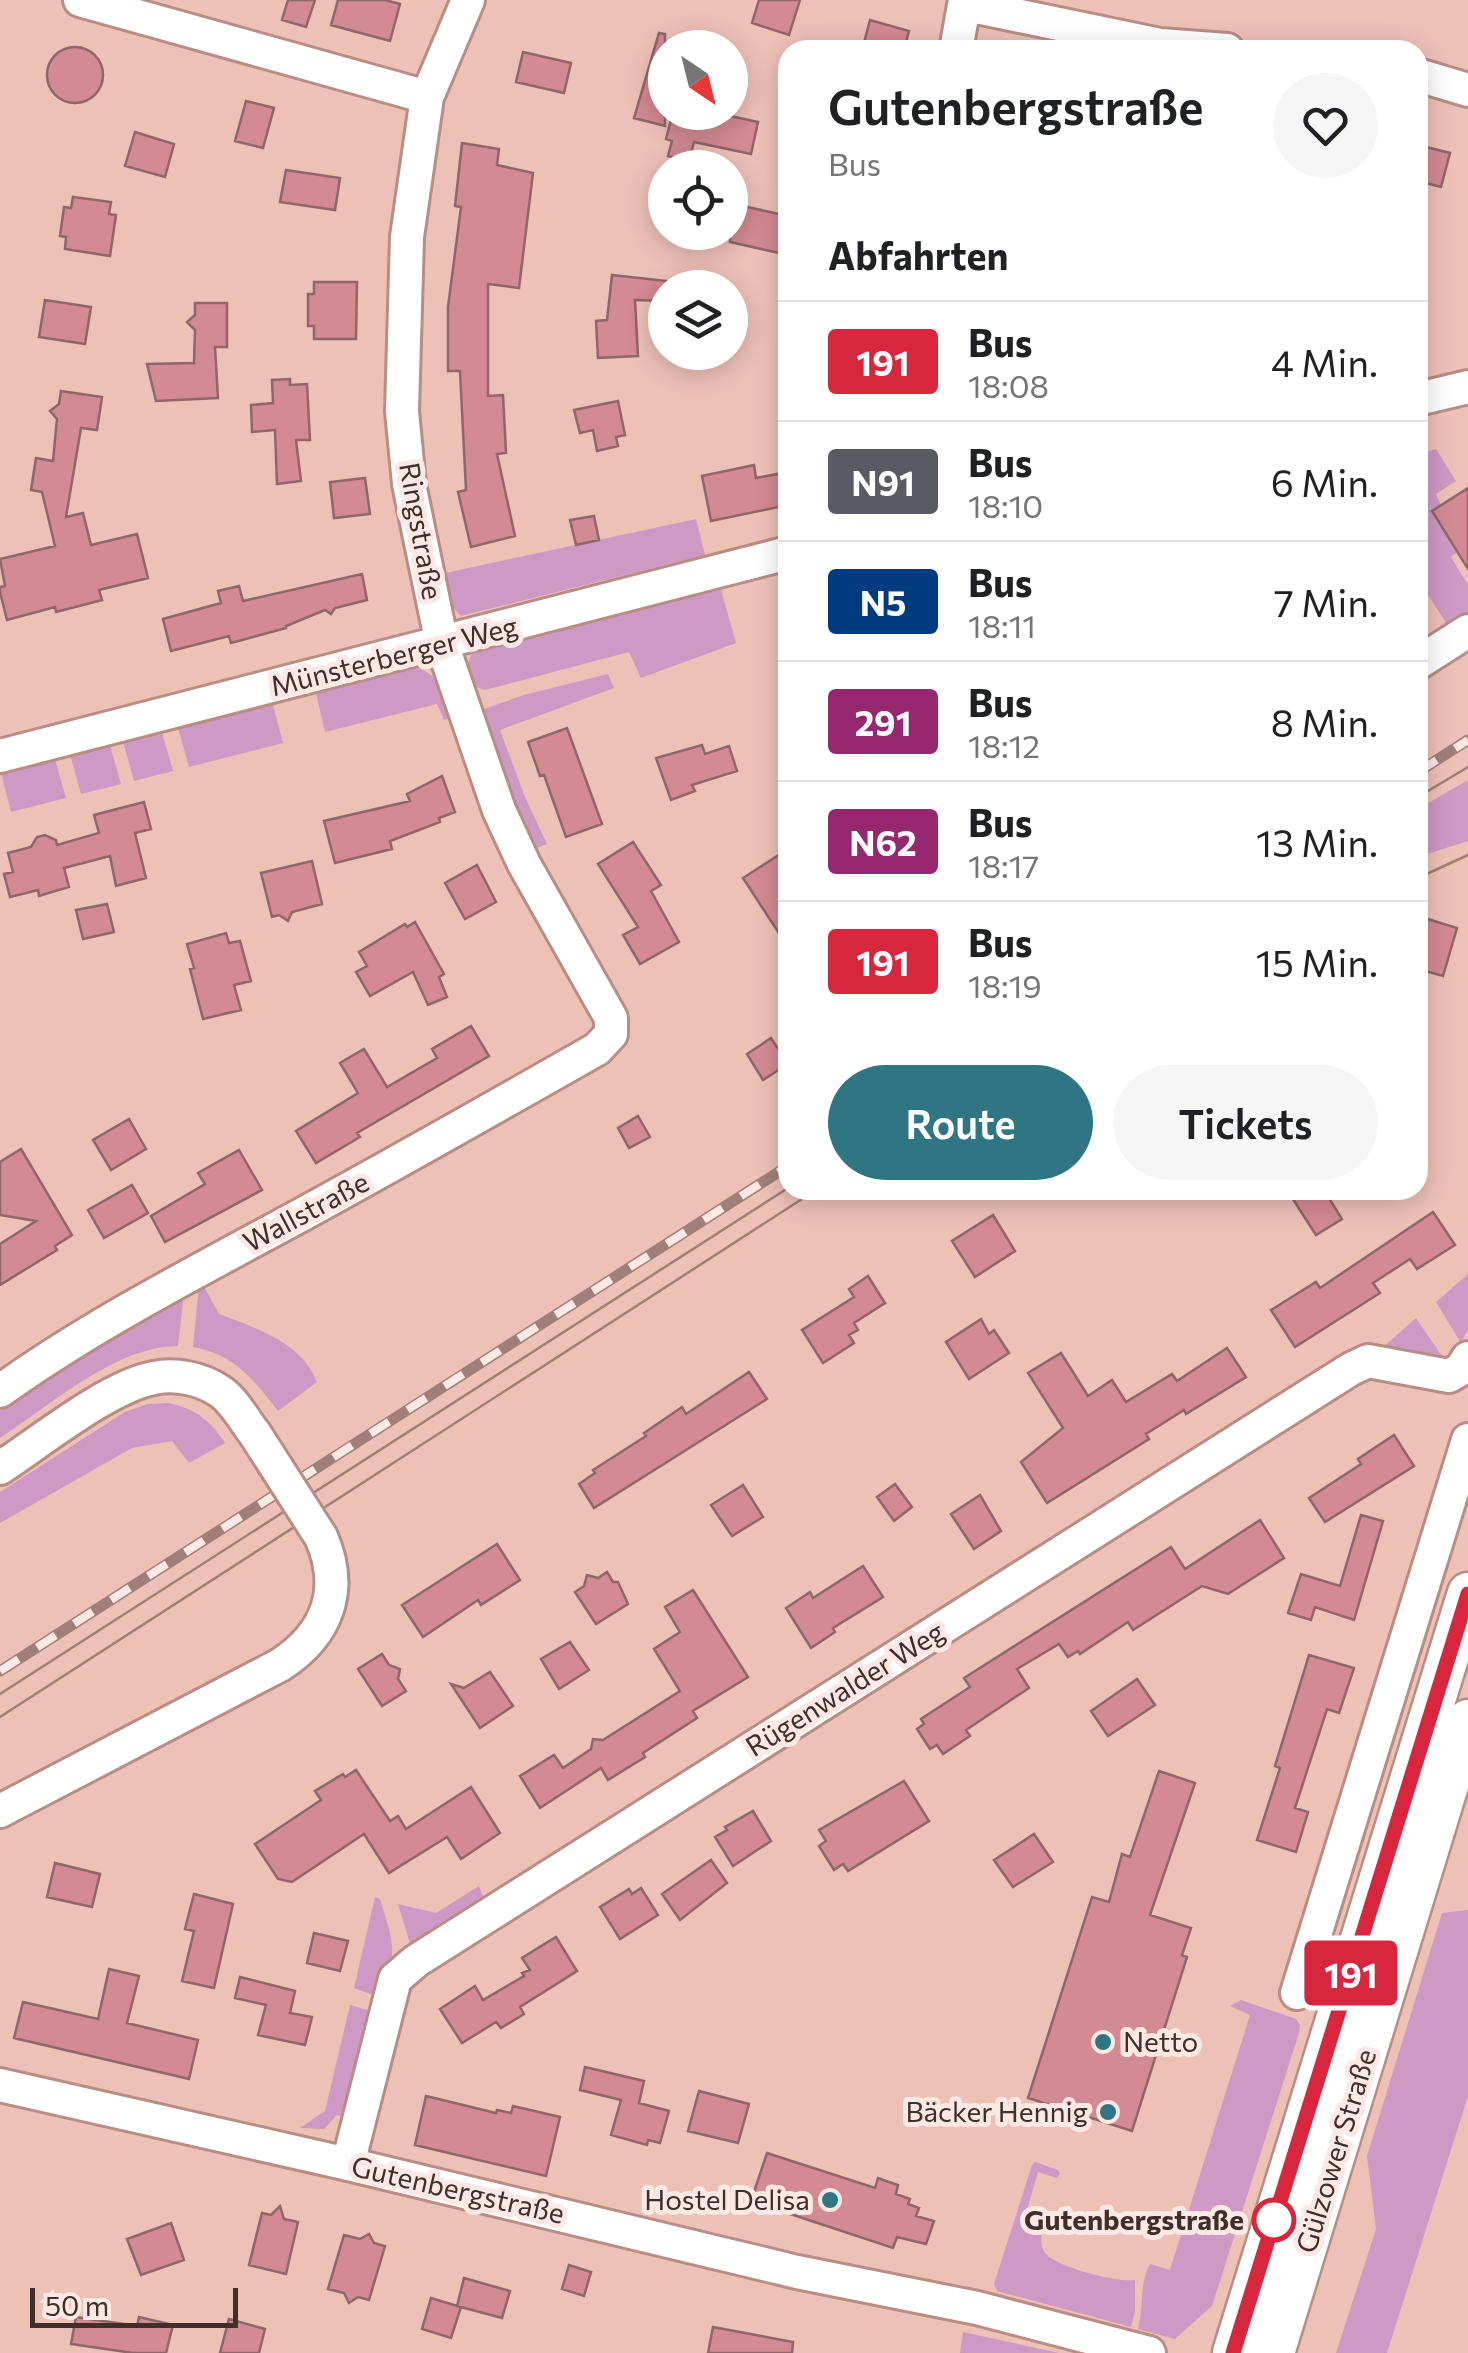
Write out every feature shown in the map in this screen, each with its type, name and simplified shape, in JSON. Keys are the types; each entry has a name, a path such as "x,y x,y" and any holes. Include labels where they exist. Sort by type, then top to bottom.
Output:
{"main road":[{"name":"Gülzower Straße","path":"1274,2353 1459,1656 1468,1594"},
{"name":"Gülzower Straße","path":"1233,2353 1394,1898 1468,1720"}],"street":[{"path":"80,0 427,97"},
{"name":"Ringstraße","path":"468,0 427,97 407,236 402,410 410,484 442,644 500,810 524,864 611,1018 611,1034"},
{"path":"958,40 966,2 1142,40"},
{"path":"1428,78 1468,90"},
{"path":"1428,398 1467,390"},
{"name":"Münsterberger Weg","path":"0,756 778,556"},
{"path":"1428,658 1468,632"},
{"name":"Wallstraße","path":"0,1391 193,1273 421,1150 597,1048 611,1034"},
{"name":"Rügenwalder Weg","path":"348,2164 395,1979 416,1961 1351,1368 1368,1361 1449,1376 1468,1358"},
{"path":"0,1468 137,1382 170,1376 213,1388 231,1402 321,1536 331,1560 333,1588 330,1605 312,1637 280,1666 0,1811"},
{"path":"1297,1993 1468,1440"},
{"name":"Gutenbergstraße","path":"0,2086 348,2164 797,2272 977,2308 1149,2353"}],"shaded area":[{"path":"1436,449 1456,481 1436,494 1441,505 1432,511 1457,552 1451,557 1468,585 1468,616 1449,627 1428,595 1428,451"},
{"path":"696,519 705,555 461,616 447,601 441,574"},
{"path":"720,586 736,643 641,678 629,652 485,690 472,686 468,667 475,650"},
{"path":"411,666 434,678 454,717 444,720 437,704 325,732 315,689"},
{"path":"608,674 614,688 500,730 547,844 531,850 505,789 482,716 484,709"},
{"path":"272,701 283,743 189,767 177,724"},
{"path":"161,729 173,771 134,781 122,738"},
{"path":"109,742 121,784 81,794 69,751"},
{"path":"54,756 66,798 11,812 0,769"},
{"path":"1468,780 1468,841 1428,854 1428,803"},
{"path":"1468,1274 1468,1329 1461,1343 1436,1302"},
{"path":"202,1283 219,1314 289,1347 310,1368 317,1382 278,1411 232,1362 193,1347"},
{"path":"184,1293 178,1346 155,1349 108,1366 0,1438 0,1404"},
{"path":"1416,1318 1444,1359 1381,1349"},
{"path":"168,1403 201,1417 225,1443 189,1463 172,1441 132,1448 0,1523 0,1492 125,1412 147,1404"},
{"path":"479,1886 486,1904 412,1950 398,1904 436,1913"},
{"path":"375,1897 380,1899 392,1948 378,1997 354,1988"},
{"path":"1468,1910 1468,2096 1387,2353 1336,2353 1376,2229 1367,2156 1442,1913"},
{"path":"1241,2000 1296,2019 1299,2033 1212,2306 1175,2339 1138,2329 1144,2279 1150,2264 1170,2270 1250,2015 1230,2006"},
{"path":"350,2005 374,2012 349,2118 337,2115 324,2129 300,2128 325,2111"},
{"path":"1035,2162 1060,2174 1057,2178 1038,2172 1023,2224 1042,2230 1044,2251 1062,2264 1102,2277 1135,2280 1131,2327 997,2291 994,2284"},
{"path":"963,2332 1059,2353 960,2353"}],"building":[{"path":"288,0 315,0 306,27 282,20"},
{"path":"338,0 385,0 400,4 390,41 331,25"},
{"path":"759,0 800,0 789,35 752,23"},
{"path":"870,20 909,31 907,40 865,40"},
{"path":"75,47 95,55 103,75 95,95 75,103 55,95 47,75 55,55"},
{"path":"523,52 571,63 564,93 516,82"},
{"path":"648,70 648,122 634,118"},
{"path":"246,101 274,108 263,148 235,141"},
{"path":"748,120 758,122 751,154 748,150 694,142 692,150 670,150 672,141 666,139 668,130 748,130"},
{"path":"135,132 174,144 165,177 125,166"},
{"path":"462,143 499,149 497,165 533,173 519,288 488,284 488,396 503,395 506,453 497,454 515,536 471,547 458,492 466,490 460,371 448,371 448,307 461,207 455,206"},
{"path":"1428,148 1450,153 1441,187 1428,184"},
{"path":"286,170 340,178 335,210 280,202"},
{"path":"73,197 111,202 109,214 116,215 110,256 65,249 66,237 60,236 64,207 71,208"},
{"path":"748,207 778,214 778,253 748,246"},
{"path":"612,275 648,279 648,300 635,300 638,356 598,358 596,321 607,320"},
{"path":"314,282 357,282 356,339 314,339 314,326 308,326 308,294 314,294"},
{"path":"45,300 91,307 85,344 39,337"},
{"path":"195,303 227,303 227,347 215,347 218,398 156,401 147,364 194,363 195,330 187,322 195,315"},
{"path":"290,379 290,385 307,384 310,440 296,440 301,481 277,484 275,430 252,432 251,405 273,403 272,380"},
{"path":"61,391 102,397 97,430 81,428 66,517 83,513 91,545 137,534 148,578 99,590 102,600 7,620 0,592 0,587 5,586 0,559 55,546 42,492 31,490 36,458 53,461 57,419 50,411 59,404"},
{"path":"618,401 625,435 616,437 618,446 597,451 593,430 580,433 574,410"},
{"path":"754,465 756,478 778,474 778,507 711,521 702,476"},
{"path":"365,478 370,514 334,518 330,482"},
{"path":"1468,488 1468,569 1432,511"},
{"path":"594,516 599,540 576,545 570,520"},
{"path":"362,574 367,600 335,608 331,614 325,610 286,628 231,643 229,636 171,651 163,619 221,603 218,591 239,586 243,601"},
{"path":"567,728 602,824 566,837 528,742"},
{"path":"702,745 705,754 729,746 737,771 692,785 695,791 671,800 656,758"},
{"path":"442,776 455,812 439,818 440,822 390,841 392,849 335,863 324,821 410,801 407,794"},
{"path":"144,802 151,829 135,833 146,878 116,886 110,856 64,868 69,887 39,896 38,890 10,897 4,874 13,872 8,853 31,847 37,837 45,835 56,840 57,845 99,833 94,815"},
{"path":"633,842 661,885 651,891 679,942 640,964 623,935 638,927 598,864"},
{"path":"778,855 778,932 743,878"},
{"path":"312,861 322,904 292,912 288,921 279,915 272,917 261,873"},
{"path":"477,865 496,902 465,919 445,883"},
{"path":"107,904 114,932 83,939 76,910"},
{"path":"1428,919 1457,928 1443,976 1428,972"},
{"path":"415,922 444,974 439,977 447,997 428,1005 413,972 370,996 356,972 367,966 359,952"},
{"path":"226,933 229,943 240,941 251,981 234,985 241,1010 203,1019 187,944"},
{"path":"471,1026 489,1056 357,1133 360,1137 316,1163 296,1131 358,1093 340,1063 364,1049 387,1087 437,1058 432,1049"},
{"path":"771,1038 778,1049 778,1070 763,1080 747,1054"},
{"path":"638,1116 650,1137 629,1148 618,1128"},
{"path":"129,1119 146,1149 111,1170 93,1140"},
{"path":"21,1149 72,1235 55,1246 57,1250 0,1285 0,1244 36,1221 0,1215 0,1162"},
{"path":"239,1150 262,1190 165,1242 151,1216 205,1184 198,1173"},
{"path":"132,1185 148,1213 104,1238 88,1210"},
{"path":"1293,1200 1330,1200 1342,1219 1316,1235"},
{"path":"1433,1212 1455,1245 1417,1269 1410,1259 1373,1283 1380,1293 1295,1347 1271,1310 1316,1282 1320,1288"},
{"path":"993,1215 1015,1251 975,1277 952,1241"},
{"path":"868,1276 885,1303 854,1323 858,1330 849,1335 854,1343 823,1363 802,1330 854,1297 849,1289"},
{"path":"981,1319 989,1334 994,1330 1009,1353 969,1379 946,1342"},
{"path":"1227,1348 1246,1377 1146,1434 1149,1439 1047,1503 1021,1462 1063,1428 1028,1373 1061,1353 1088,1396 1112,1380 1126,1402 1172,1374 1177,1381"},
{"path":"749,1372 767,1399 594,1508 579,1484 595,1473 593,1470 682,1407 686,1414"},
{"path":"1394,1435 1414,1466 1325,1522 1309,1498 1361,1464 1358,1459"},
{"path":"895,1484 912,1507 894,1521 877,1497"},
{"path":"743,1485 763,1517 732,1536 711,1505"},
{"path":"980,1495 1001,1531 974,1549 951,1514"},
{"path":"1361,1515 1383,1521 1354,1620 1315,1607 1311,1620 1288,1613 1301,1574 1340,1586"},
{"path":"1260,1520 1284,1558 1228,1594 1202,1586 1133,1630 1128,1622 1080,1654 1078,1651 1068,1657 1059,1644 1017,1669 1029,1688 966,1730 970,1736 943,1754 937,1745 930,1749 917,1729 924,1724 921,1719 970,1687 964,1678 1171,1547 1185,1569"},
{"path":"497,1544 520,1580 481,1605 478,1600 423,1637 402,1605"},
{"path":"863,1566 883,1597 833,1628 835,1632 811,1648 786,1608 810,1592 813,1598"},
{"path":"607,1572 613,1582 618,1582 628,1604 596,1624 575,1592 584,1586 587,1575 598,1578"},
{"path":"693,1590 748,1677 693,1711 697,1718 643,1753 645,1757 608,1780 601,1768 540,1808 520,1776 554,1755 563,1768 591,1749 593,1739 603,1740 680,1691 654,1649 680,1632 665,1607"},
{"path":"570,1642 589,1670 559,1689 541,1659"},
{"path":"382,1654 389,1665 400,1669 398,1679 406,1691 382,1706 358,1669"},
{"path":"1309,1655 1354,1668 1339,1713 1327,1709 1295,1808 1308,1812 1296,1852 1257,1840"},
{"path":"490,1672 513,1706 480,1728 451,1684 464,1688"},
{"path":"1137,1679 1155,1705 1108,1736 1091,1711"},
{"path":"356,1770 390,1821 398,1816 406,1829 471,1787 500,1833 461,1859 447,1837 389,1873 364,1834 292,1882 278,1879 255,1844 321,1800 315,1791"},
{"name":"Netto","path":"1159,1771 1195,1783 1150,1915 1191,1928 1182,1955 1187,1957 1132,2131 1028,2098 1092,1897 1109,1902 1122,1854 1130,1857"},
{"path":"904,1781 929,1821 848,1871 843,1864 834,1870 819,1846 826,1841 819,1830"},
{"path":"753,1811 771,1841 733,1866 715,1837"},
{"path":"1034,1834 1053,1862 1013,1887 994,1860"},
{"path":"711,1860 727,1883 680,1920 662,1894"},
{"path":"55,1863 100,1874 92,1907 47,1897"},
{"path":"641,1888 658,1915 620,1939 600,1907 629,1889 632,1894"},
{"path":"194,1894 233,1904 214,1988 182,1981 194,1931 185,1929"},
{"path":"314,1933 348,1941 340,1971 307,1963"},
{"path":"556,1937 577,1971 520,2007 524,2014 501,2028 496,2022 462,2043 440,2009 475,1986 483,2000 524,1976 522,1973 530,1970 522,1958"},
{"path":"109,1969 139,1976 127,2023 198,2040 189,2079 14,2038 23,2002 98,2019"},
{"path":"240,1977 295,1991 290,2013 312,2017 305,2045 258,2035 266,2005 235,1998"},
{"path":"585,2067 644,2081 639,2103 669,2111 660,2143 648,2140 647,2145 611,2135 621,2100 580,2090"},
{"path":"699,2091 749,2104 738,2143 688,2131"},
{"path":"426,2096 496,2113 511,2113 513,2106 560,2117 546,2176 415,2145"},
{"name":"Hostel Delisa","path":"767,2153 875,2188 878,2178 898,2185 896,2194 910,2199 908,2204 919,2208 916,2216 934,2221 926,2244 897,2237 893,2248 751,2201"},
{"path":"280,2206 284,2219 298,2222 286,2274 249,2265 262,2213 271,2215"},
{"path":"171,2223 184,2260 141,2275 127,2239"},
{"path":"369,2234 374,2243 385,2246 369,2300 358,2297 349,2303 344,2293 328,2289 344,2235 360,2239"},
{"path":"569,2265 591,2272 584,2296 562,2289"},
{"path":"464,2278 510,2291 502,2318 457,2306"},
{"path":"431,2298 461,2307 451,2338 422,2329"},
{"path":"76,2317 137,2326 139,2317 173,2325 166,2353 133,2353 71,2344"},
{"path":"229,2319 265,2329 259,2353 220,2353"},
{"path":"713,2327 793,2342 792,2353 708,2353"}],"tram line":[{"path":"1428,791 1468,767"},
{"path":"1428,873 1468,855"},
{"path":"0,1694 778,1194"},
{"path":"0,1717 801,1200"}],"railway":[{"path":"1428,766 1468,740"},
{"path":"0,1671 778,1172"}],"bus line":[{"name":"191","path":"1233,2353 1468,1594"}],"place":[{"name":"Netto","path":"1103,2042"},
{"name":"Bäcker Hennig","path":"1108,2112"},
{"name":"Hostel Delisa","path":"830,2200"},
{"name":"Gutenbergstraße","path":"1274,2220"}]}
